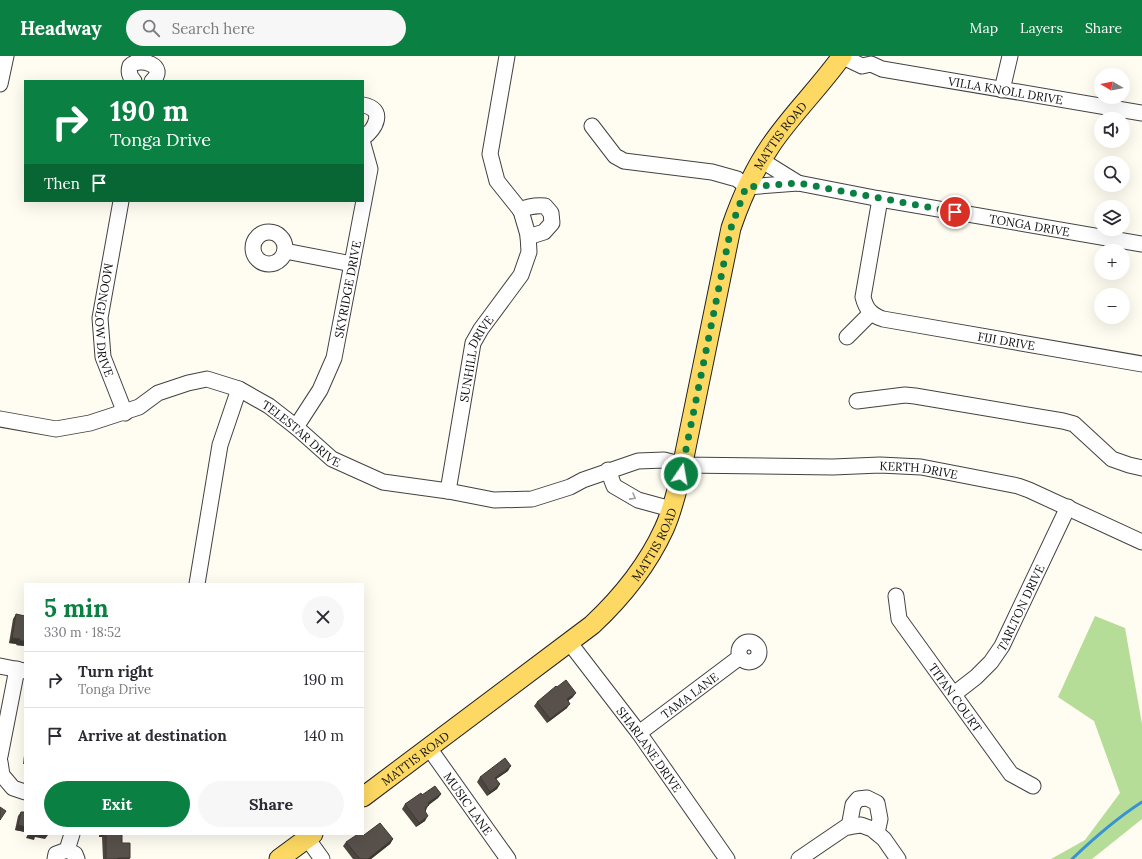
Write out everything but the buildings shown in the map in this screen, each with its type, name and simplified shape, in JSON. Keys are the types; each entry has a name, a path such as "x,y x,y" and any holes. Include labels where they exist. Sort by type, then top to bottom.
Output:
{"main road":[{"name":"MATTIS ROAD","path":"364,796 430,748 592,624 621,596 638,574 664,529 671,509 683,465 731,228 746,187 761,160 785,126 842,56"},
{"path":"279,859 308,835"}],"street":[{"path":"0,84 6,56"},
{"path":"133,80 129,70 132,62 137,58 145,56 151,59 157,66 157,73 153,80"},
{"name":"SUNHILL DRIVE","path":"448,491 473,343 481,329 521,275 529,252 528,237 520,210 497,180 490,154 507,56"},
{"name":"VILLA KNOLL DRIVE","path":"842,56 862,66 870,60 882,69 1142,113"},
{"path":"1002,90 1010,56"},
{"path":"364,105 372,108 376,113 377,122 370,134 364,137"},
{"path":"592,126 615,156 624,161 712,172 737,179 746,187"},
{"name":"SKYRIDGE DRIVE","path":"364,148 370,169 364,201"},
{"name":"TONGA DRIVE","path":"761,160 798,183"},
{"name":"TONGA DRIVE","path":"746,187 798,183 880,199 1142,244"},
{"path":"847,337 871,313 867,308 863,297 880,199"},
{"name":"MOONGLOW DRIVE","path":"121,202 100,318 103,357 125,412"},
{"name":"SKYRIDGE DRIVE","path":"296,427 320,390 334,358 364,202"},
{"path":"520,210 535,205 545,206 551,213 552,223 544,232 528,237"},
{"path":"285,251 352,264"},
{"name":"FIJI DRIVE","path":"871,313 883,319 1142,364"},
{"name":"TELESTAR DRIVE","path":"0,419 56,429 90,423 139,407 158,394 194,381 207,379 239,389 269,406 332,458 383,482 448,491 494,500 532,499 570,487 608,470 638,461 664,460 683,465"},
{"path":"197,583 220,445 239,389"},
{"path":"857,402 905,395 1063,421 1074,424 1112,459 1142,468"},
{"name":"KERTH DRIVE","path":"683,465 833,467 880,465 921,467 1018,486 1141,537"},
{"path":"608,470 614,486 638,500 671,509"},
{"name":"TARLTON DRIVE","path":"954,694 992,662 1002,646 1068,507"},
{"name":"TITAN COURT","path":"896,596 899,619 1011,774 1033,786"},
{"name":"SHARLANE DRIVE","path":"569,642 639,733 727,859"},
{"name":"TAMA LANE","path":"639,733 740,657"},
{"path":"0,666 21,670 0,756"},
{"name":"MUSIC LANE","path":"430,748 508,859"},
{"path":"0,762 2,775 13,788 24,792"},
{"path":"849,826 853,805 858,799 867,798 877,803 880,819 877,833"},
{"path":"799,859 846,827 861,825 872,828 884,839 898,859"},
{"path":"55,859 56,854 72,854 72,835"},
{"path":"308,835 322,859"}],"green space":[{"path":"1095,616 1125,628 1142,724 1142,819 1092,859 1051,859 1085,840 1120,793 1094,721 1058,697"}],"waterway":[{"path":"1072,859 1106,829 1142,802"}],"route":[{"path":"681,474 731,228 746,187 798,183 955,212"}]}
